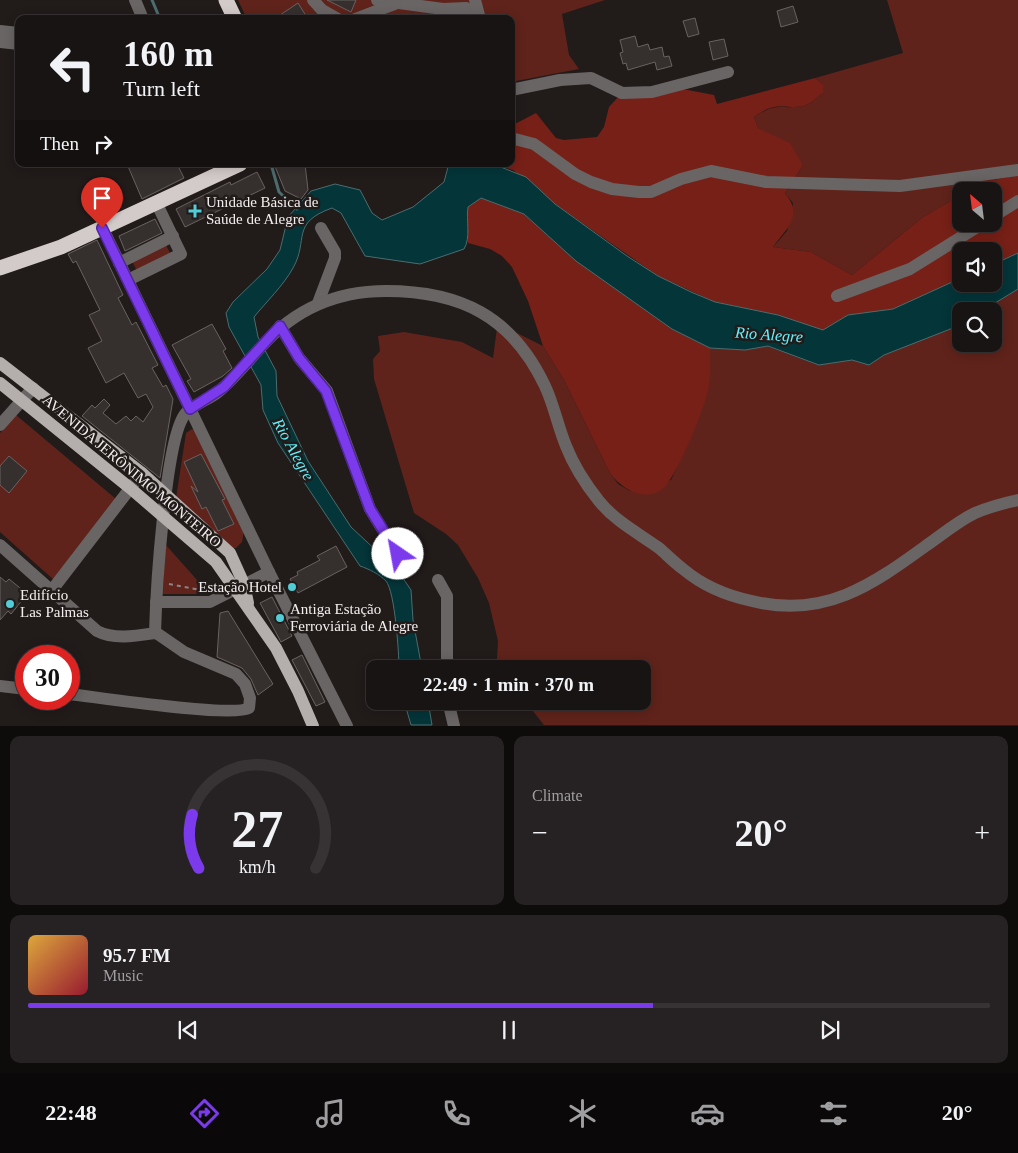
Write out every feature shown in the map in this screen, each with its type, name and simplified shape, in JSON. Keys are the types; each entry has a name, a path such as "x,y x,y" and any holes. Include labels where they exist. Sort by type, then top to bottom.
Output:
{"highway":[{"path":"226,0 233,15"},
{"path":"0,268 61,247 156,202 218,168"}],"main road":[{"name":"AVENIDA JERÔNIMO MONTEIRO","path":"0,363 166,493 230,553 240,587"},
{"name":"AVENIDA JERÔNIMO MONTEIRO","path":"0,383 164,516 216,562 240,587"},
{"path":"240,587 249,609 276,648 313,726"}],"street":[{"path":"134,0 141,15"},
{"path":"313,0 322,10 331,15"},
{"path":"377,0 443,9 466,8 470,15"},
{"path":"475,0 479,15"},
{"path":"366,15 397,3"},
{"path":"0,31 15,33"},
{"path":"0,42 15,44"},
{"path":"515,89 560,80 591,78 622,93 652,92 728,72"},
{"path":"515,139 534,144 575,174 590,182 612,189 639,192 657,191 681,179 711,171 766,182 900,186 1018,170"},
{"path":"1002,211 1018,201"},
{"path":"128,280 181,254 156,202"},
{"path":"102,228 269,572 347,726"},
{"path":"318,303 335,258 335,252 321,228"},
{"path":"837,296 910,269 969,232"},
{"path":"119,263 173,236"},
{"path":"155,632 156,583 166,493 176,436 184,414 215,395 280,326 318,303 362,291 390,291 445,296 468,304 502,325 525,354 544,386 568,451 598,500 615,518 661,550 685,571 713,588 751,601 778,606 804,605 838,599 860,590 975,513 1018,500"},
{"path":"280,326 299,358 326,391 370,509 398,554"},
{"path":"0,425 33,388"},
{"path":"52,590 142,473"},
{"path":"0,545 96,631 117,637 155,632 184,652 236,674 245,684 250,698 250,708 245,710 219,710 80,695"},
{"path":"156,602 210,602 269,572"},
{"path":"438,580 447,596 447,660"},
{"path":"0,686 15,688"},
{"path":"450,710 454,726"}],"path":[{"path":"156,583 197,588 204,592 210,602"}],"shaded area":[{"path":"238,0 605,0 562,14 569,55 579,69 515,81 515,15 245,15"},
{"path":"887,0 1018,0 1018,175 986,182 952,182 952,200 923,217 852,275 811,252 773,247 787,231 793,203 785,193 803,165 758,128 754,117 769,109 803,106 811,103 823,93 823,84 815,78 903,53"},
{"path":"815,78 823,84 823,93 811,103 796,107 774,107 754,117 758,128 790,143 803,165 785,193 791,201 793,209 791,222 773,247 811,252 852,275 923,217 952,200 952,232 1002,232 1002,182 986,182 1018,175 1018,253 1002,260 1002,242 952,242 952,282 893,309 848,315 823,330 778,315 715,302 658,276 555,204 513,170 503,167 515,167 515,124 536,113 556,138 564,140 597,137 604,127 609,107 619,96 667,86 714,95 717,104"},
{"path":"481,198 524,214 576,261 672,329 710,348 709,387 702,410 674,474 667,485 660,491 646,495 639,494 620,484 610,473 564,380 543,346 528,301 512,267 502,256 490,249 468,243 466,222 468,206"},
{"path":"166,245 171,255 137,271 132,261"},
{"path":"1018,289 1018,725 544,725 532,710 651,710 651,660 497,660 498,641 489,603 478,578 458,545 446,534 414,513 374,379 373,359 380,351 378,336 404,332 462,342 493,358 497,328 515,332 543,346 564,380 610,473 618,484 630,491 671,480 687,446 709,387 710,348 745,350 767,346 818,365 852,360 869,365 884,355 952,328 952,352 1002,352 1002,302 997,302"},
{"path":"16,415 116,499 54,580 0,532 0,433"},
{"path":"192,429 196,430 244,531 242,542 236,548 233,548 176,498 186,433"},
{"path":"165,544 206,590 200,594 163,594"}],"water":[{"name":"Rio Alegre","path":"448,167 501,167 526,177 555,204 658,276 715,302 778,315 823,330 848,315 893,309 952,282 952,292 1002,292 1002,260 1018,253 1018,289 997,302 952,302 952,328 884,355 869,365 852,360 819,365 768,346 745,350 710,348 672,329 576,261 524,214 481,198 468,207 468,234 464,249 420,264 365,256 341,213 332,208 319,214 305,226 298,258 289,275 254,317 258,337 276,371 277,396 308,461 351,527 398,571 411,590 413,620 420,660 399,660 396,623 389,587 380,576 360,566 278,443 263,410 261,385 229,327 226,313 233,302 267,269 280,250 288,217 311,191 335,184 360,190 372,213 382,220 413,207 444,182"},
{"path":"407,710 430,710 432,725 411,725"}],"building":[{"path":"327,0 356,0 351,12"},
{"path":"298,3 306,15 280,15"},
{"path":"793,6 798,22 781,27 777,11"},
{"path":"695,18 699,34 688,37 683,21"},
{"path":"635,36 638,47 648,44 650,50 662,47 664,57 669,56 672,66 657,70 655,62 628,70 626,63 623,64 620,53 623,52 620,40"},
{"path":"724,39 728,56 713,60 709,42"},
{"path":"128,167 178,167 184,178 142,199"},
{"path":"275,167 305,167 308,190 301,199 285,191"},
{"path":"257,172 265,188 185,227 176,209 230,182 231,185"},
{"path":"155,219 162,233 125,251 119,236"},
{"path":"97,240 123,295 118,298 132,325 136,322 158,365 152,368 163,387 166,385 173,399 160,478 82,416 92,405 95,408 104,399 110,405 103,413 116,424 126,416 131,421 136,416 143,422 153,407 146,394 138,398 124,373 106,383 88,348 102,341 89,315 100,310 76,261 73,263 68,254"},
{"path":"212,324 226,349 223,351 232,368 223,376 194,392 187,381 191,379 172,345"},
{"path":"201,454 225,499 222,500 234,524 218,531 206,507 202,509 191,486 198,492 184,462"},
{"path":"9,456 27,471 9,493 0,485 0,466"},
{"path":"336,546 347,567 298,593 290,579 298,575 297,572 320,560 317,556"},
{"name":"Edifício Las Palmas","path":"0,577 6,582 9,579 25,592 22,595 25,597 11,614 8,611 0,620"},
{"name":"Antiga Estação Ferroviária de Alegre","path":"272,597 292,636 281,642 260,603"},
{"path":"228,611 273,684 258,695 251,679 242,668 217,657 220,613"},
{"path":"302,655 325,702 316,706 292,660"}],"waterway":[{"path":"152,0 158,15"},
{"path":"272,167 279,192 297,209"}],"place":[{"name":"Unidade Básica de Saúde de Alegre","path":"195,211"},
{"name":"Estação Hotel","path":"292,587"},
{"name":"Edifício Las Palmas","path":"10,604"},
{"name":"Antiga Estação Ferroviária de Alegre","path":"280,618"}],"route":[{"path":"102,228 190,409 215,395 224,387 280,326 299,358 326,391 370,509 398,554"}]}
